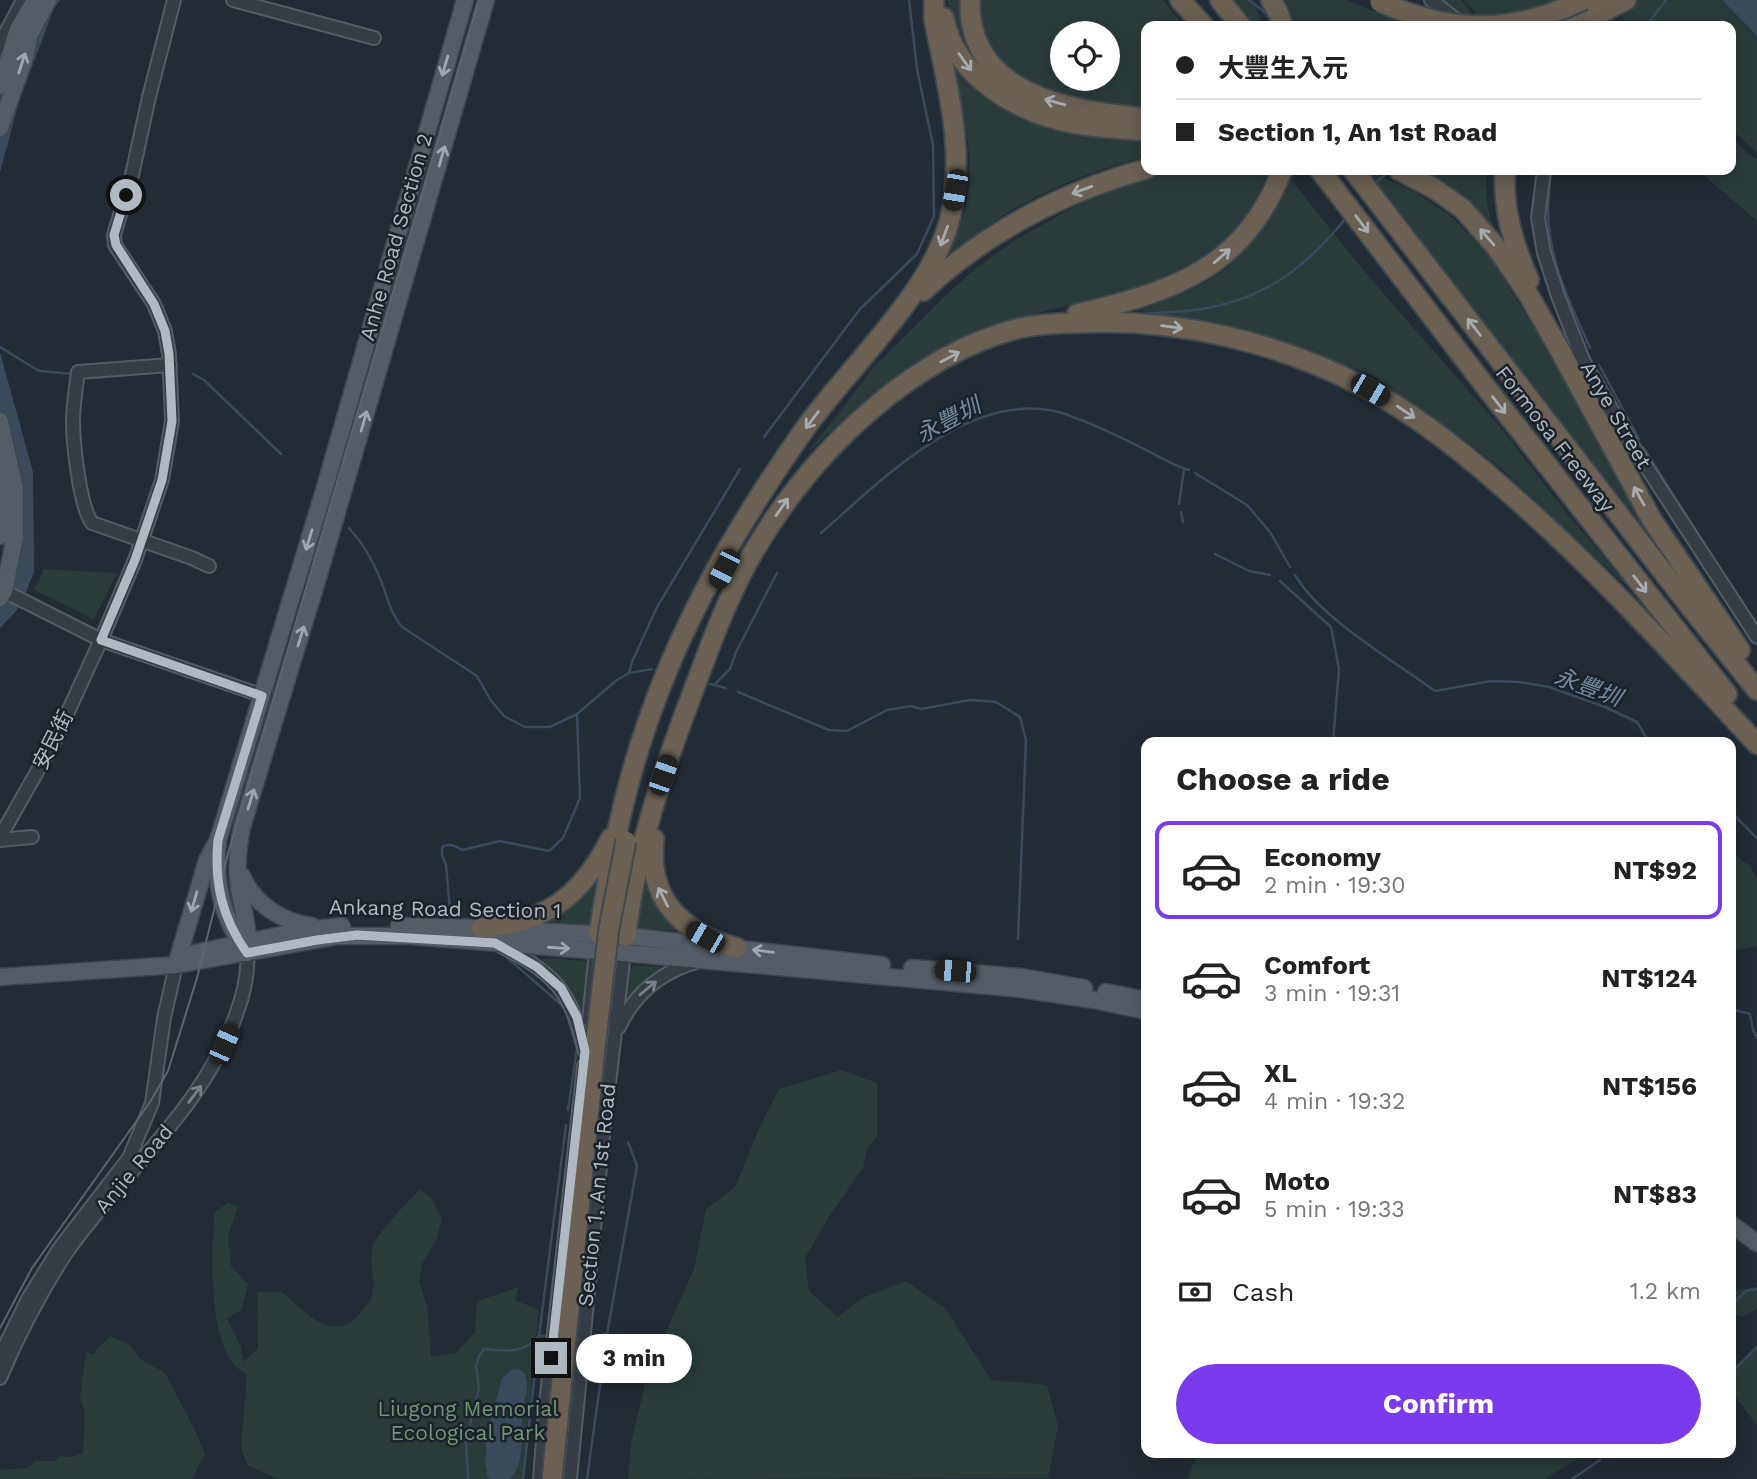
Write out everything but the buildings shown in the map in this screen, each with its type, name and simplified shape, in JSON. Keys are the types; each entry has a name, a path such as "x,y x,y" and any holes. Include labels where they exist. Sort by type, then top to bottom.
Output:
{"highway":[{"path":"481,928 523,922 542,915 565,901 593,869 615,830 657,697 696,607 740,526 806,427 924,276 941,245 950,219 955,190 957,145 934,19 934,0"},
{"path":"940,0 946,32 959,55 976,77 1015,103 1075,124 1141,131"},
{"path":"971,0 974,34 987,58 1001,74 1021,89 1036,97 1076,108 1141,117"},
{"path":"1180,0 1201,21"},
{"path":"1188,0 1203,21"},
{"path":"1220,0 1237,21"},
{"path":"1271,0 1281,21"},
{"path":"1529,21 1584,0"},
{"path":"1560,21 1603,0"},
{"path":"1584,21 1626,0"},
{"path":"1603,21 1632,0"},
{"path":"1378,1 1427,19 1446,21"},
{"path":"892,320 945,271 981,243 1074,192 1141,171"},
{"path":"552,1479 609,928 630,842 659,751 688,675 740,561 759,541 810,471 865,416 929,368 960,351 1021,328 1129,302 1189,279 1209,267 1255,222 1274,191 1280,175"},
{"name":"Formosa Freeway","path":"1324,175 1757,733"},
{"name":"Formosa Freeway","path":"1357,175 1757,690"},
{"path":"1410,175 1463,209 1489,239 1528,294 1652,520 1757,676"},
{"path":"1505,175 1506,212 1512,236 1558,345"},
{"path":"1021,328 1090,322 1134,323 1219,335 1298,358 1370,390 1425,425 1476,464 1536,516 1631,608 1757,744"},
{"path":"560,1479 614,967 637,792 655,735 701,620 732,555 740,526"},
{"path":"625,945 638,871 663,775 701,670 759,541"},
{"path":"663,775 653,862 659,891 671,911 692,929 737,948"},
{"path":"597,942 623,808"}],"main road":[{"path":"0,86 18,29 35,0"},
{"path":"0,128 25,57 30,34 48,0"},
{"name":"Anhe Road Section 2","path":"218,840 328,475 465,0"},
{"name":"Anhe Road Section 2","path":"245,946 237,865 242,827 345,486 486,0"},
{"path":"408,194 429,200"},
{"path":"0,421 15,489 15,537 4,593"},
{"path":"0,465 4,517 0,536"},
{"path":"218,840 216,877 219,892 226,919 245,946"},
{"path":"0,977 176,965 206,860 218,840"},
{"path":"237,865 245,884 269,910 293,922 328,927"},
{"name":"Ankang Road Section 1","path":"245,946 328,927 481,928 625,945 705,960 1020,989 1141,1010"},
{"name":"Ankang Road Section 1","path":"176,965 191,953 357,935 495,943 597,942"},
{"name":"Ankang Road Section 1","path":"625,945 737,948 862,963 1021,977 1141,999"},
{"path":"1736,1228 1757,1243"},
{"path":"1736,1236 1757,1251"}],"street":[{"path":"0,49 23,0"},
{"name":"安民街","path":"0,838 55,740 101,640 142,541 162,480 172,421 170,365 165,331 154,304 116,245 114,235 132,175 174,0"},
{"path":"233,0 374,38"},
{"path":"1431,0 1458,21"},
{"name":"Anye Street","path":"1543,175 1538,218 1544,253 1583,360 1634,448 1757,636"},
{"path":"170,365 78,372 72,422 86,515 92,523 209,566"},
{"path":"4,593 40,608 101,640 281,702"},
{"path":"0,838 32,837"},
{"name":"Section 1, An 1st Road","path":"540,1479 597,942"},
{"path":"495,943 537,967 561,988 577,1017 585,1051"},
{"name":"Section 1, An 1st Road","path":"570,1479 603,1136 625,945"},
{"name":"Anjie Road","path":"0,1356 28,1299 58,1249 185,1108 218,1058 240,1002 248,969 245,946"},
{"path":"614,1040 628,1009 650,985 682,967 705,960"},
{"name":"Anjie Road","path":"0,1378 36,1303 64,1256 117,1182 129,1158 152,1104 164,1018 176,965"},
{"path":"578,1118 605,1121"}],"green space":[{"path":"947,0 958,0 967,40 989,75 968,54 952,20"},
{"path":"977,0 1163,0 1180,21 1141,21 1141,108 1067,99 1011,73 991,52 982,33"},
{"path":"1232,0 1253,0 1261,21 1248,21"},
{"path":"1280,0 1346,0 1397,21 1288,21"},
{"path":"1432,0 1461,0 1478,21 1460,21"},
{"path":"1464,0 1599,0 1616,21 1483,21"},
{"path":"1609,0 1722,0 1757,36 1757,153 1736,134 1736,21 1625,21"},
{"path":"953,63 991,100 1028,119 1141,137 1141,158 1084,176 1026,202 995,221 947,259 960,226 968,192 966,127"},
{"path":"1736,142 1757,159 1757,221 1704,175 1736,175"},
{"path":"1155,175 1266,175 1248,212 1219,244 1184,267 1143,284 1011,320 946,345 923,357 882,386 805,456 874,367 975,269 1015,240 1103,191"},
{"path":"1371,175 1378,175 1415,192 1453,218 1489,256 1544,344 1648,533"},
{"path":"1486,175 1487,203 1495,235 1469,207 1431,176"},
{"path":"1289,177 1364,271 1501,428 1565,511 1632,591 1503,470 1373,376 1251,332 1138,310 1201,285 1228,267 1257,234"},
{"path":"44,569 117,573 94,619 34,590"},
{"path":"1736,856 1750,866 1757,880 1757,946 1736,950"},
{"path":"595,881 598,882 593,923 587,925 549,921"},
{"path":"643,885 650,887 675,926 673,930 636,929"},
{"path":"544,958 586,961 588,967 582,1009 577,1008 539,961"},
{"path":"633,965 661,967 663,970 630,996 627,994"},
{"path":"841,1070 877,1083 877,1136 867,1149 863,1168 830,1215 805,1258 809,1291 838,1317 862,1298 906,1281 946,1309 991,1380 1047,1385 1058,1426 1048,1478 628,1479 631,1443 648,1372 694,1269 706,1209 735,1187 779,1089"},
{"name":"Liugong Memorial Ecological Park","path":"419,1190 430,1196 442,1218 437,1238 422,1264 419,1281 427,1306 431,1357 456,1353 475,1332 477,1301 519,1287 515,1300 539,1310 522,1479 278,1479 247,1465 241,1447 247,1374 234,1364 224,1347 214,1301 215,1212 228,1203 238,1206 228,1237 231,1266 248,1284 242,1309 227,1319 241,1346 243,1362 258,1348 257,1292 282,1292 310,1316 331,1326 341,1326 352,1321 373,1293 371,1256 375,1243 385,1227"},
{"path":"1757,1287 1757,1308 1742,1317 1736,1314 1736,1291"},
{"path":"111,1336 131,1346 139,1358 165,1373 205,1454 192,1479 0,1479 0,1470 27,1468 36,1461 54,1461 60,1456 72,1457 83,1453 85,1413 80,1397 86,1352 94,1354"},
{"path":"1757,1346 1757,1426 1736,1397 1736,1366"},
{"path":"1195,1458 1578,1458 1545,1479 1188,1479"}],"water":[{"path":"26,0 60,0 54,8 19,102 0,172 0,78"},
{"path":"1722,0 1757,0 1757,36"},
{"path":"0,352 33,472 34,572 17,610 0,628 0,596 12,578 0,422"},
{"path":"511,1370 523,1371 527,1387 518,1465 510,1479 490,1479 485,1464 487,1434 502,1378"}],"waterway":[{"path":"764,437 860,309 917,254 934,216 933,145 917,69 909,0"},
{"path":"1249,0 1272,21"},
{"path":"1650,21 1666,0"},
{"path":"1375,184 1385,175"},
{"path":"1551,175 1548,213 1552,249 1562,283 1590,348"},
{"path":"1143,314 1208,308 1250,296 1285,277 1317,251 1346,218"},
{"path":"0,347 39,371 74,374"},
{"path":"1599,365 1639,439"},
{"path":"193,374 204,380 281,454"},
{"name":"永豐圳","path":"821,533 874,486 934,441 966,424 1000,412 1034,409 1068,415 1189,470"},
{"path":"1643,447 1703,542"},
{"path":"629,673 657,607 740,469"},
{"path":"1179,504 1184,469"},
{"name":"永豐圳","path":"1195,473 1247,505 1270,532 1290,567"},
{"path":"1181,512 1183,522"},
{"path":"349,528 370,557 391,609 402,627 477,676 504,716 525,727 550,727 577,714 629,673 652,669"},
{"path":"1215,554 1249,571 1270,575"},
{"name":"永豐圳","path":"714,685 730,669 777,573"},
{"name":"永豐圳","path":"1295,575 1339,623 1435,691 1491,681 1549,687 1605,707 1637,722 1646,737"},
{"path":"1280,581 1331,627 1339,669 1333,737"},
{"path":"1744,606 1757,623"},
{"name":"永豐圳","path":"710,684 726,688"},
{"path":"738,692 829,730 847,731 887,710 911,706 921,709 970,700 996,702 1020,717 1026,740 1018,939"},
{"path":"464,921 450,910 442,847 447,845 462,850 500,841 549,851 563,838 580,798 577,714"},
{"name":"永豐圳","path":"1736,817 1757,838"},
{"path":"503,954 565,1008 577,1049 568,1110"},
{"path":"1736,1010 1750,1014 1757,1038"},
{"path":"468,1479 466,1442 479,1388 476,1366 479,1356 484,1349 521,1349 539,1336 566,1125"},
{"path":"604,1334 607,1334 637,1166 628,1142"},
{"path":"1736,1301 1746,1291 1757,1289"},
{"path":"587,1479 607,1334"},
{"path":"523,1479 539,1336 549,1336"},
{"path":"1736,1368 1757,1347"},
{"path":"1572,1479 1600,1460"}],"tram line":[{"path":"0,1328 32,1268 150,1102 168,1071 197,978 229,850 479,0"}],"route":[{"path":"126,195 114,235 116,245 154,304 165,331 169,354 172,421 162,480 135,560 101,640 262,696 218,840 216,858 216,877 222,908 232,931 247,953 357,935 495,943 524,958 550,977 570,1002 581,1030 585,1051 551,1358"}]}
